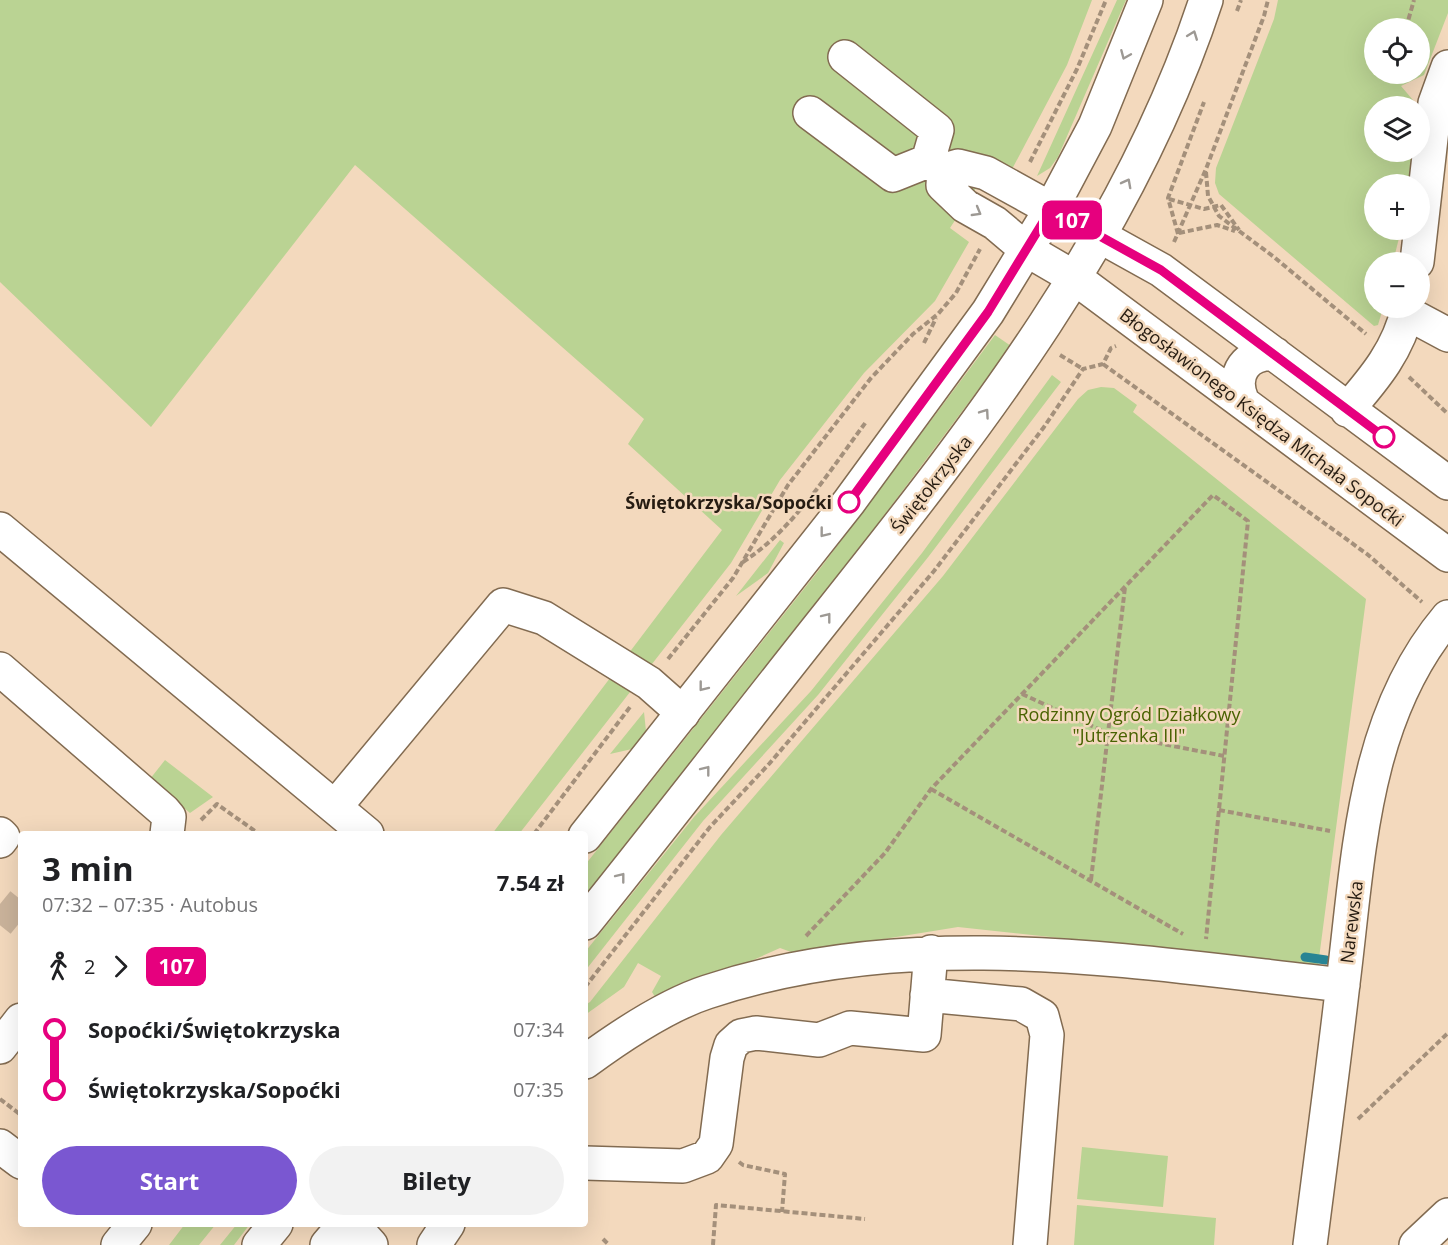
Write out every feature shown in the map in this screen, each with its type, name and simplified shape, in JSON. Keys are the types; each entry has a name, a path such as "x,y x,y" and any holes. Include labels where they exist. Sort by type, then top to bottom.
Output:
{"street":[{"path":"588,832 923,403 988,312 1051,209 1095,126 1146,0"},
{"name":"Świętokrzyska","path":"588,919 975,427 1036,341 1076,278 1140,160 1206,0"},
{"path":"844,57 937,130 936,165"},
{"path":"1418,252 1435,103 1448,67"},
{"path":"810,113 893,175 936,165 958,166 986,173 1161,270 1448,483"},
{"name":"Błogosławionego Księdza Michała Sopoćki","path":"936,165 943,185 965,206 995,224 1027,250 1076,278 1448,555"},
{"path":"1347,410 1397,365 1406,318"},
{"path":"1421,318 1448,335"},
{"path":"1242,400 1237,380 1240,370 1255,356 1275,354"},
{"path":"1,532 364,831"},
{"path":"335,807 503,605 544,618 649,682 682,713"},
{"name":"Narewska","path":"1310,1245 1369,790 1379,745 1396,699 1418,658 1446,619"},
{"path":"0,669 164,811 181,830"},
{"path":"0,834 3,837 0,841"},
{"path":"588,1060 642,1024 705,992 776,973 836,963 932,952 1003,951 1081,956 1343,985"},
{"path":"588,1163 682,1166 696,1163 707,1157 716,1144 727,1058 731,1045 741,1036 756,1033 819,1041 850,1028 924,1035 932,952"},
{"path":"927,995 1021,1004 1042,1016 1047,1035 1030,1245"},
{"path":"0,1146 18,1160"},
{"path":"1416,1245 1448,1215"},
{"path":"259,1245 274,1227"},
{"path":"327,1245 342,1227"},
{"path":"355,1227 371,1245"},
{"path":"434,1245 446,1227"}],"path":[{"path":"1015,190 1077,69 1106,0"},
{"path":"1234,18 1241,0"},
{"path":"1161,270 1206,169 1268,0"},
{"path":"1409,18 1414,0"},
{"path":"1178,234 1168,198 1205,98"},
{"path":"1206,169 1208,196 1219,216 1372,339 1448,414"},
{"path":"1168,198 1204,209 1221,205 1241,233"},
{"path":"869,417 799,510 760,551 742,562 788,485 871,378 913,334 938,314 956,293 995,224"},
{"path":"1178,234 1217,225 1241,233"},
{"path":"917,352 938,314"},
{"path":"588,983 710,827 783,748 934,571 1044,427 1083,369 1103,364 1111,348 1116,346 1133,321"},
{"path":"1103,364 1367,554 1446,619"},
{"path":"776,973 791,952 885,853 931,789 1213,495 1248,521 1205,943 1199,941"},
{"path":"1091,881 1125,586"},
{"path":"1022,694 1107,733 1224,756"},
{"path":"931,789 1192,939"},
{"path":"181,830 217,804 255,831"},
{"path":"1219,810 1335,832"},
{"path":"1357,1121 1448,1034"},
{"path":"0,1099 18,1113"},
{"path":"716,1144 743,1165 785,1174 782,1212"},
{"path":"713,1245 716,1205 865,1220"},
{"path":"603,1239 609,1245"}],"green space":[{"path":"0,0 1092,0 1067,65 1010,173 986,173 950,228 969,242 935,301 864,373 780,480 731,563 521,831 494,831 722,530 628,444 644,419 355,165 151,427 0,282"},
{"path":"1117,0 1126,0 1058,157 1050,168 1037,176"},
{"path":"1278,0 1448,0 1448,13 1430,60 1430,18 1364,18 1364,84 1405,84 1401,86 1410,96 1364,96 1364,162 1413,162 1412,174 1364,174 1364,240 1398,240 1396,252 1364,252 1364,317 1219,194 1215,183 1216,168 1274,19"},
{"path":"1365,318 1380,318 1378,325 1374,326"},
{"path":"995,335 1011,346 835,581 588,892 588,861 819,570"},
{"path":"1052,375 1061,382 929,556 818,695 703,821 588,967 588,948 694,817 811,691 922,553"},
{"name":"Rodzinny Ogród Działkowy \"Jutrzenka III\"","path":"1101,387 1114,388 1137,405 1133,412 1366,599 1318,966 958,927 810,951 791,952 780,948 689,989 657,1000 652,992 661,976 638,963 624,987 588,1013 588,1003 721,835 943,576 1078,399 1088,390"},
{"path":"780,540 784,543 768,573 736,596"},
{"path":"644,712 646,731 632,749 610,754"},
{"path":"165,760 213,797 190,813 150,779"},
{"path":"1082,1147 1168,1156 1163,1207 1077,1199"},
{"path":"1077,1205 1216,1218 1214,1245 1074,1245"},
{"path":"183,1227 214,1227 199,1245 169,1245"},
{"path":"235,1227 248,1227 234,1245 220,1245"}],"waterway":[{"path":"1305,957 1326,960"}],"tunnel":[{"path":"0,904 18,919"}],"bus line":[{"name":"107","path":"849,502 988,312 1051,209 1177,280 1384,437"}],"place":[{"name":"Świętokrzyska/Sopoćki","path":"849,502"}]}
